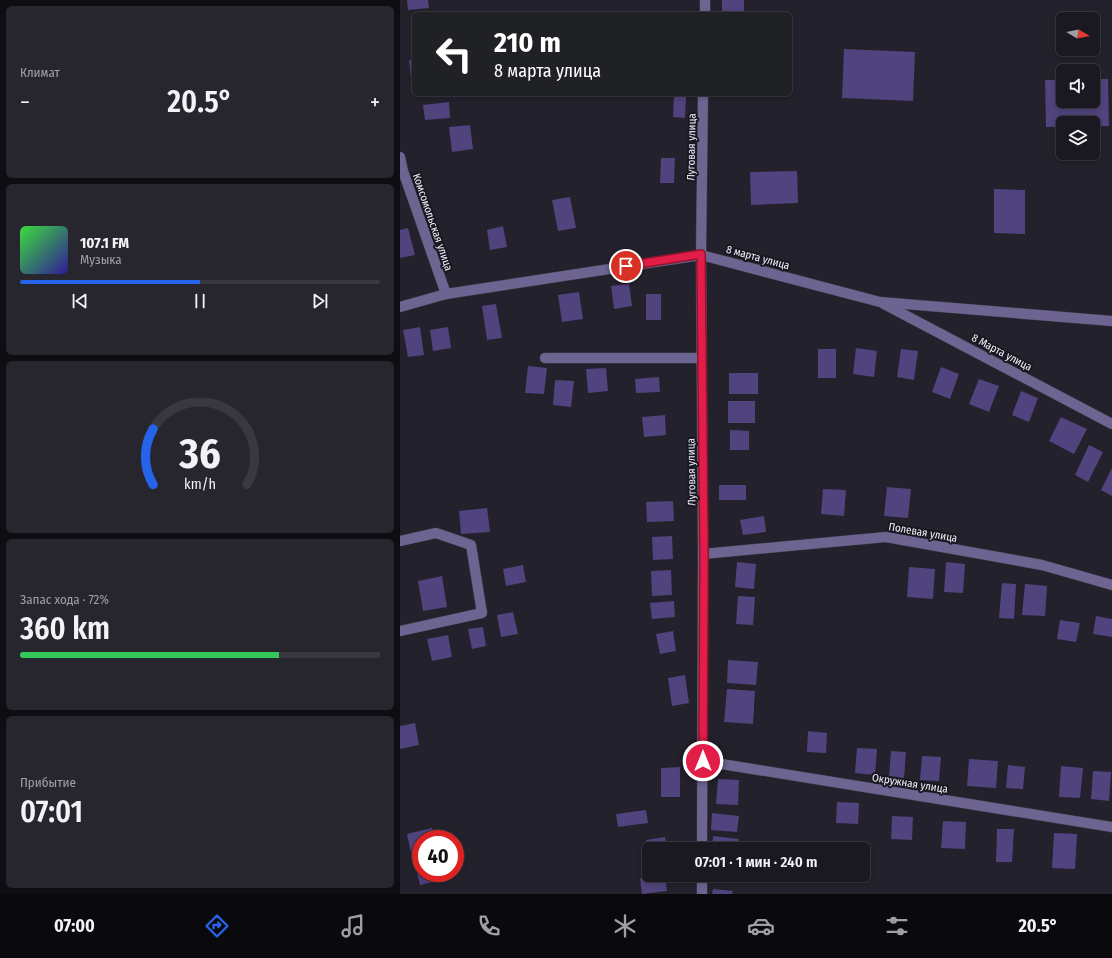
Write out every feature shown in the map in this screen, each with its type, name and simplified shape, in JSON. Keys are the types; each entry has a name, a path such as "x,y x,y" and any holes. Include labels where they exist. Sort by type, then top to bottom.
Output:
{"street":[{"path":"705,0 705,12"},
{"name":"Луговая улица","path":"702,842 704,554 701,254 704,96"},
{"name":"Комсомольская улица","path":"400,157 403,170 403,183 446,294"},
{"name":"8 марта улица","path":"400,307 446,294 701,254 880,302 1112,321"},
{"name":"8 Марта улица","path":"880,302 1112,424"},
{"path":"545,358 702,358"},
{"path":"400,541 436,534 470,546 482,613 400,631"},
{"name":"Полевая улица","path":"704,554 886,537 1042,565 1112,584"},
{"name":"Окружная улица","path":"703,761 1112,827"},
{"path":"702,882 702,894"}],"building":[{"path":"407,0 428,0 429,8 408,10"},
{"path":"722,0 744,0 744,12 722,12"},
{"path":"844,49 915,52 913,101 842,98"},
{"path":"409,60 412,60 412,88"},
{"path":"1100,79 1108,79 1109,126 1100,126 1100,116 1056,116 1056,127 1046,127 1045,80 1056,80 1056,108 1100,108"},
{"path":"674,96 686,97 685,118 673,117"},
{"path":"449,102 450,118 425,120 423,105"},
{"path":"470,125 473,149 452,152 449,127"},
{"path":"661,158 675,158 674,183 660,183"},
{"path":"797,171 798,203 751,205 750,172"},
{"path":"994,189 1025,190 1025,234 994,233"},
{"path":"570,197 576,228 558,231 552,200"},
{"path":"503,226 507,247 490,250 487,230"},
{"path":"408,228 415,255 400,258 400,230"},
{"path":"629,284 632,306 614,309 611,286"},
{"path":"579,292 583,319 562,322 558,295"},
{"path":"646,294 661,294 661,320 646,320"},
{"path":"496,304 502,338 487,340 482,306"},
{"path":"420,327 424,355 408,357 403,330"},
{"path":"448,327 451,348 433,351 430,330"},
{"path":"856,348 877,351 874,377 853,374"},
{"path":"818,349 836,349 836,378 818,378"},
{"path":"901,349 918,351 914,380 897,377"},
{"path":"528,366 547,368 544,394 525,393"},
{"path":"941,367 959,374 950,399 932,392"},
{"path":"606,368 608,391 588,393 586,369"},
{"path":"729,373 758,373 758,394 729,394"},
{"path":"659,377 660,392 636,393 635,379"},
{"path":"979,379 999,386 989,412 969,404"},
{"path":"555,380 574,381 571,407 553,405"},
{"path":"1021,391 1038,398 1029,422 1012,415"},
{"path":"728,401 755,401 755,423 728,423"},
{"path":"665,415 666,435 644,437 642,417"},
{"path":"1061,417 1087,429 1074,454 1049,441"},
{"path":"730,430 749,431 749,450 730,450"},
{"path":"1089,445 1103,452 1088,482 1075,475"},
{"path":"1112,468 1112,496 1101,490"},
{"path":"719,485 746,485 746,500 719,500"},
{"path":"887,487 911,489 908,518 884,516"},
{"path":"823,489 846,490 844,516 821,514"},
{"path":"673,501 674,521 647,522 646,502"},
{"path":"487,508 490,532 461,534 459,511"},
{"path":"764,516 766,532 743,535 740,520"},
{"path":"672,536 673,559 653,560 652,537"},
{"path":"737,562 756,564 754,589 735,587"},
{"path":"946,562 965,564 963,593 944,592"},
{"path":"523,565 526,582 506,586 503,569"},
{"path":"909,567 935,569 933,599 907,597"},
{"path":"671,570 672,595 652,596 651,571"},
{"path":"442,576 447,607 423,611 418,581"},
{"path":"1002,583 1016,584 1014,619 999,618"},
{"path":"1025,584 1047,586 1045,616 1022,615"},
{"path":"738,596 755,597 753,625 736,624"},
{"path":"674,601 675,617 652,619 650,603"},
{"path":"513,612 518,634 501,637 497,615"},
{"path":"1096,616 1112,619 1112,637 1093,634"},
{"path":"1060,620 1080,623 1076,642 1057,639"},
{"path":"483,627 486,646 472,649 468,629"},
{"path":"673,631 676,651 660,654 656,634"},
{"path":"448,635 452,657 432,661 427,639"},
{"path":"728,660 758,662 756,685 727,683"},
{"path":"685,675 689,703 672,706 668,678"},
{"path":"727,689 755,691 753,724 724,722"},
{"path":"415,723 419,745 400,749 400,726"},
{"path":"808,731 827,733 826,753 807,752"},
{"path":"857,748 877,749 875,775 855,773"},
{"path":"891,751 906,752 904,778 889,777"},
{"path":"922,756 941,757 939,781 920,780"},
{"path":"969,759 998,761 996,788 967,786"},
{"path":"1008,765 1025,767 1023,789 1006,788"},
{"path":"1061,766 1083,768 1080,798 1059,797"},
{"path":"680,767 680,797 661,797 661,768"},
{"path":"1093,771 1111,772 1109,801 1091,799"},
{"path":"718,779 739,780 738,805 716,804"},
{"path":"837,802 859,803 858,824 836,823"},
{"path":"646,810 648,823 618,827 616,814"},
{"path":"712,813 739,816 737,832 711,830"},
{"path":"892,816 913,817 912,840 891,839"},
{"path":"943,821 966,822 965,849 941,848"},
{"path":"997,829 1014,829 1012,862 996,862"},
{"path":"412,833 412,857 407,834"},
{"path":"1054,833 1077,834 1075,869 1052,868"},
{"path":"713,836 739,839 738,842 713,842"},
{"path":"665,837 666,842 646,842 646,840"},
{"path":"640,878 642,878 642,882 666,882 667,891 642,894"},
{"path":"419,882 433,882 420,885"},
{"path":"713,889 733,891 732,894 712,894"}],"route":[{"path":"626,266 701,254 704,554 703,761"}]}
